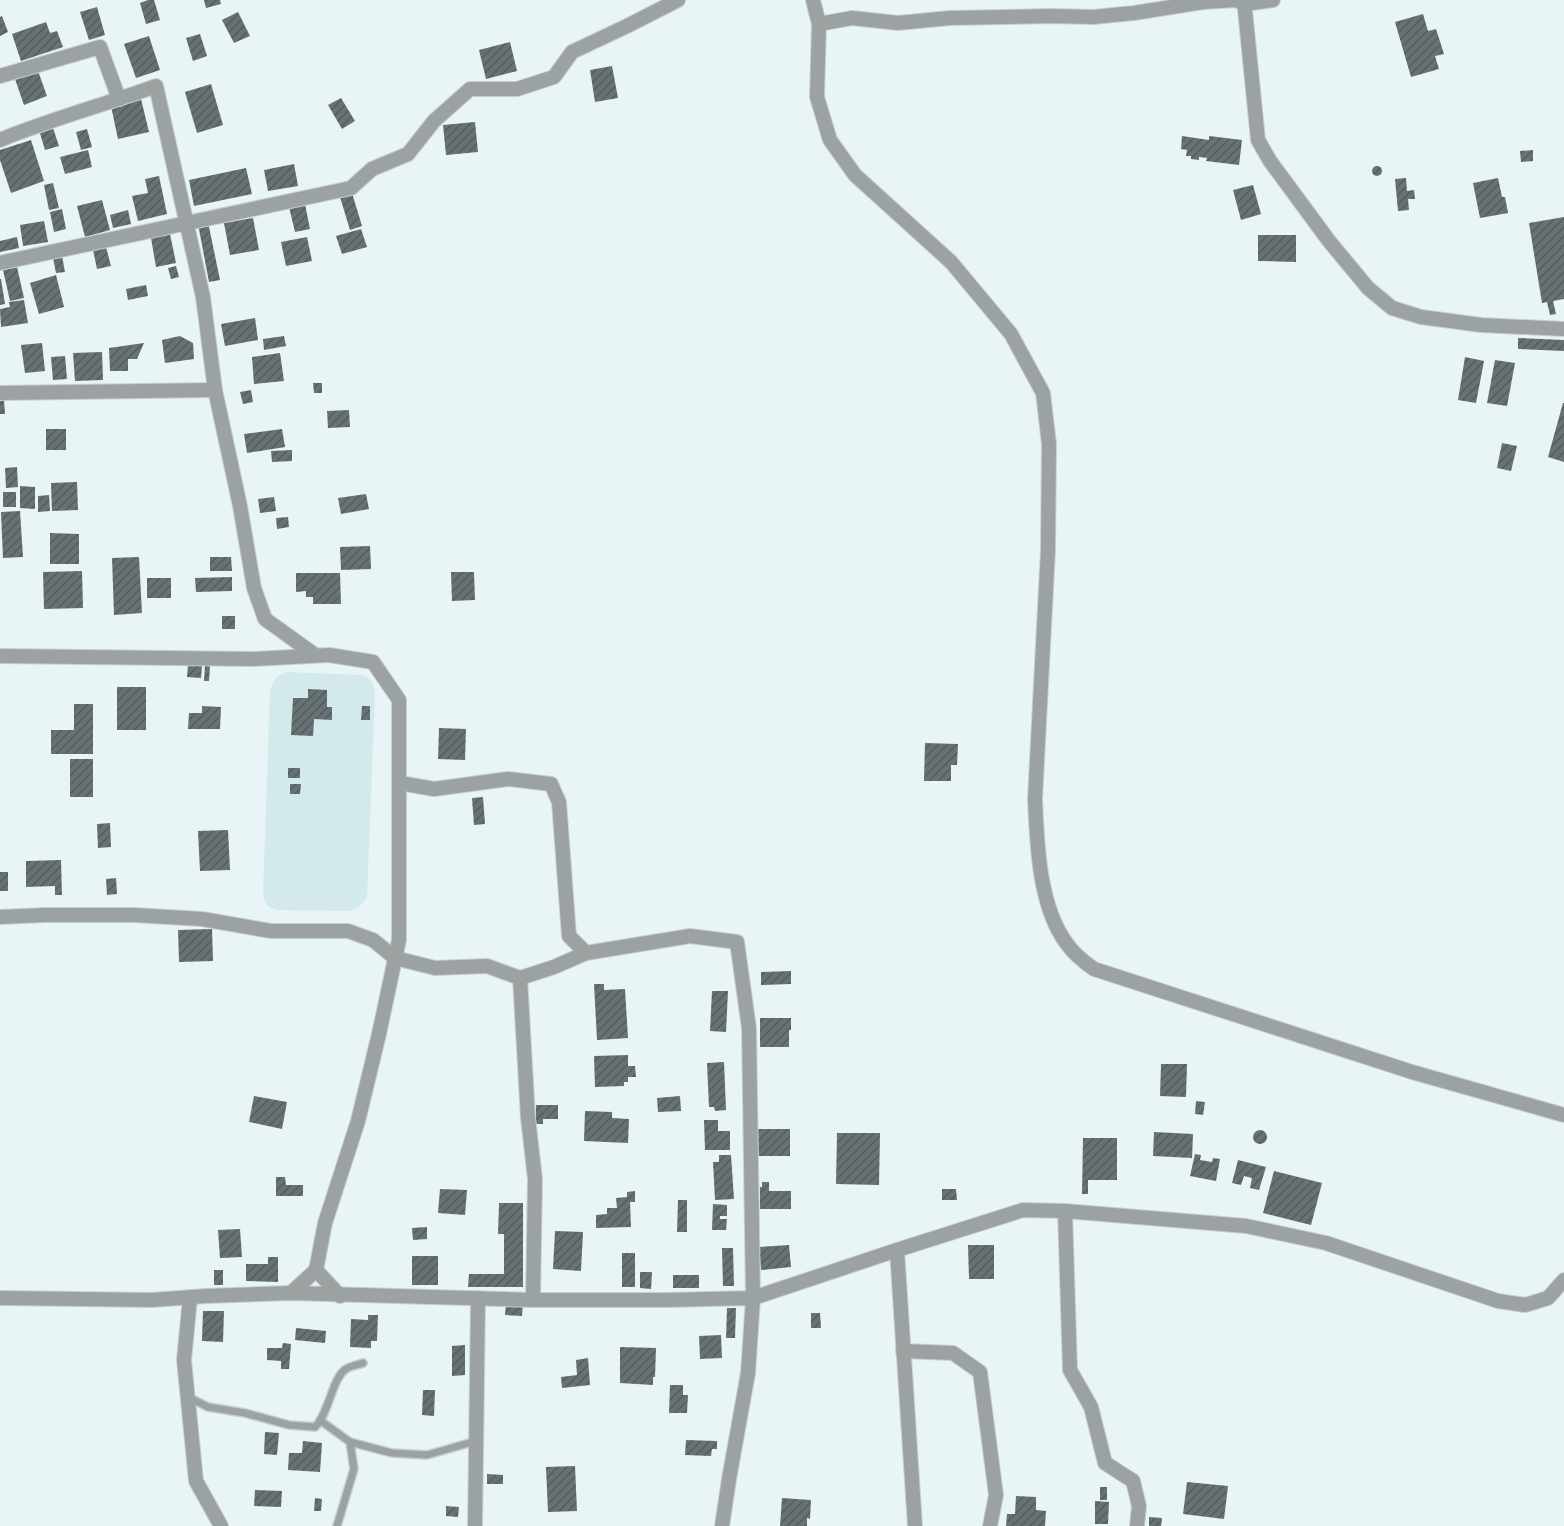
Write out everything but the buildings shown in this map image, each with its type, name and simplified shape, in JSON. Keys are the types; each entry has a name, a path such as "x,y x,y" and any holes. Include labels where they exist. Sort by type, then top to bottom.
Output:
{"street":[{"path":"0,263 351,188 372,169 408,153 434,121 470,89 517,89 554,77 572,52 678,0"},
{"path":"813,0 819,24 817,97 830,140 855,175 959,271 1011,334 1044,393 1049,444 1048,550 1035,800 1036,828 1042,875 1050,911 1054,923 1067,944 1075,954 1094,969 1412,1072 1564,1115"},
{"path":"819,24 852,18 898,23 950,18 1093,17 1124,7 1273,0"},
{"path":"1245,2 1258,140 1270,161 1329,241 1368,288 1392,308 1421,317 1481,325 1564,329"},
{"path":"0,76 100,47 119,99"},
{"path":"0,140 37,124 156,86 203,297 215,390 240,506 254,588 266,619 315,655"},
{"path":"0,393 215,390"},
{"path":"0,656 252,659 329,655 374,663 399,700 399,940 358,1121 324,1223 316,1270 291,1293"},
{"path":"400,783 434,789 508,779 550,784 559,802 569,936 586,953"},
{"path":"0,917 134,915 202,919 271,931 348,931 373,940 395,958 435,968 487,966 520,978 586,953 690,936 736,942 749,1028 753,1298 748,1373 722,1526"},
{"path":"520,978 528,1118 535,1179 533,1300"},
{"path":"0,1298 152,1300 291,1293 533,1300 753,1298 1023,1210 1065,1211 1246,1226 1326,1243 1498,1301 1525,1305 1548,1298 1564,1280"},
{"path":"1065,1211 1070,1370 1091,1407 1105,1463 1133,1481 1139,1506 1137,1526"},
{"path":"897,1250 915,1526"},
{"path":"316,1270 340,1296"},
{"path":"190,1298 184,1360 196,1481 221,1526"},
{"path":"475,1526 478,1298"},
{"path":"903,1351 953,1353 980,1372 996,1495 990,1526"}],"lane":[{"path":"188,1397 208,1407 245,1413 289,1425 315,1427 321,1421 339,1377 345,1369 363,1363"},
{"path":"321,1421 350,1442 392,1453 427,1455 476,1442"},
{"path":"337,1526 354,1469 350,1442"}],"shaded area":[{"path":"286,672 361,675 372,682 375,692 367,897 356,909 349,911 278,910 266,904 263,896 270,691 278,676"}]}
